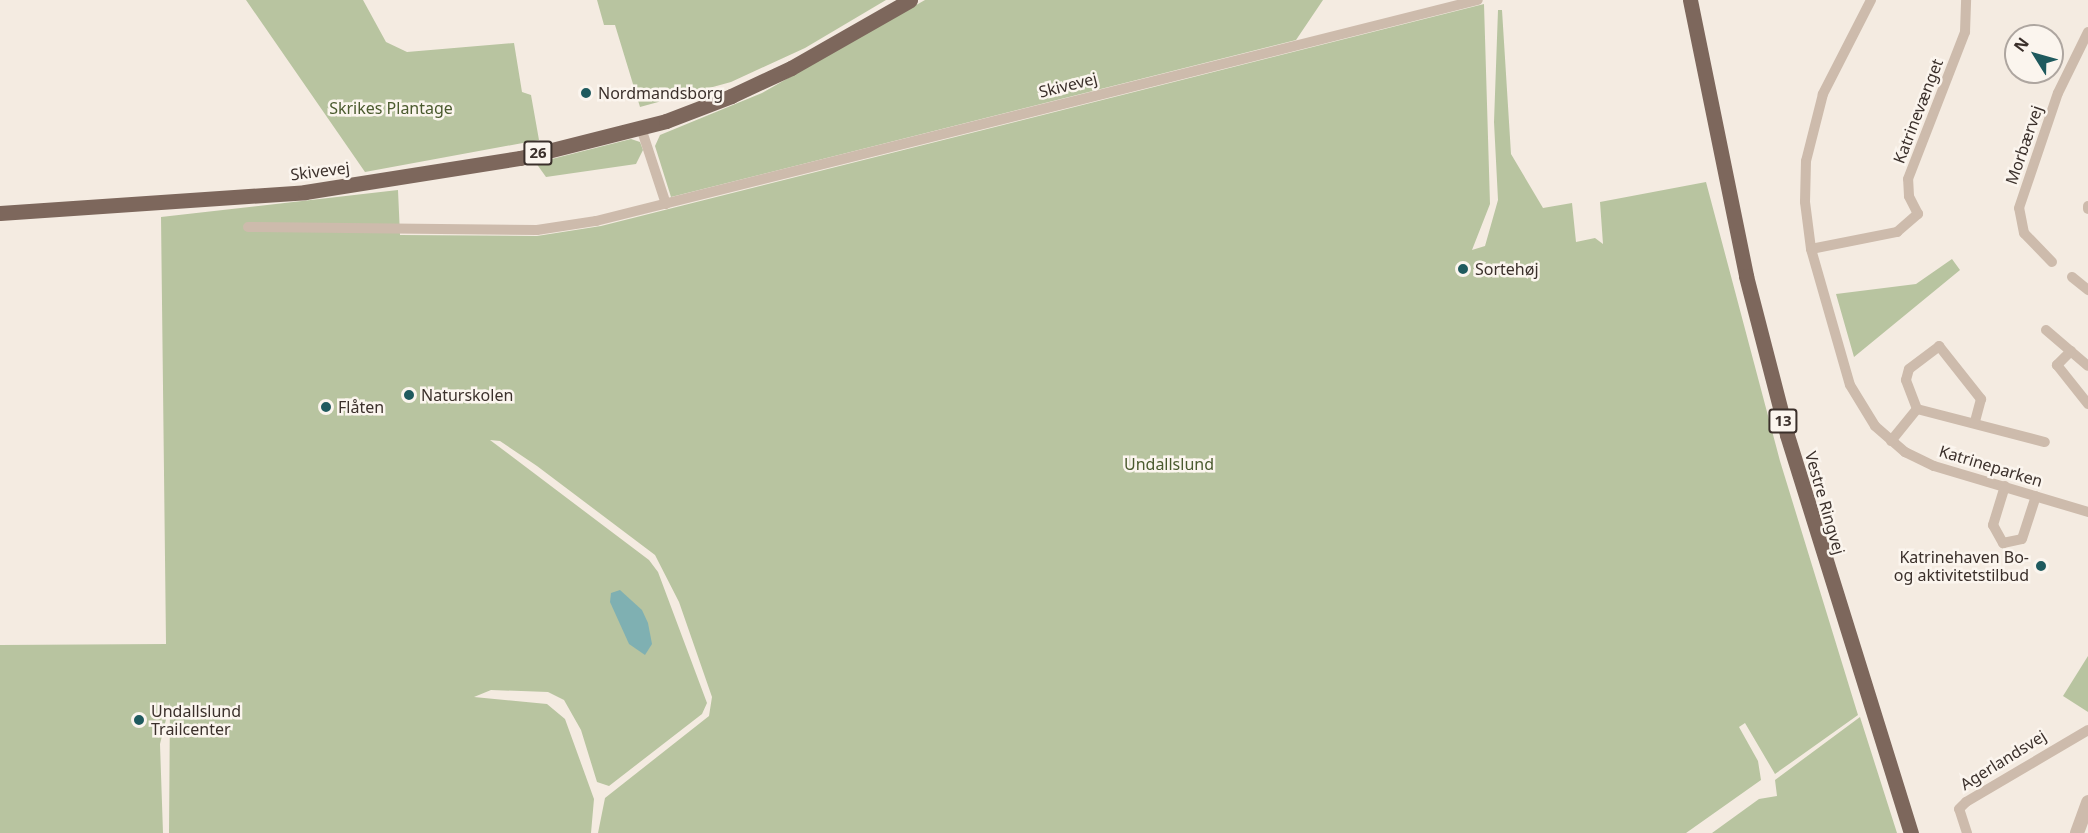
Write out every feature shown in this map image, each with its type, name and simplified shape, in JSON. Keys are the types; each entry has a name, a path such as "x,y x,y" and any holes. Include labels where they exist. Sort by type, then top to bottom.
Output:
{"main road":[{"name":"Skivevej","path":"0,213 305,192 520,158 641,128 781,73 910,0"},
{"name":"Vestre Ringvej","path":"1690,0 1746,276 1787,435 1911,833"}],"street":[{"name":"Skivevej","path":"248,227 537,230 666,204 1478,0"},
{"path":"1811,249 1805,202 1811,131 1823,94 1871,0"},
{"name":"Katrinevænget","path":"1811,249 1897,232 1918,214 1909,196 1908,179 1965,32 1966,0"},
{"name":"Morbærvej","path":"2052,262 2024,233 2019,208 2058,93 2088,32"},
{"path":"641,128 666,204"},
{"name":"Katrineparken","path":"1811,249 1850,385 1861,409 1891,441 1934,466 2088,512"},
{"path":"2072,277 2088,290"},
{"path":"2046,330 2088,366"},
{"path":"1891,441 1917,409 1906,380 1909,369 1939,346 1981,399 1975,422"},
{"path":"2071,351 2057,365 2088,404"},
{"name":"Katrineparken","path":"1917,409 1966,423 1975,422 2045,442"},
{"path":"2005,486 1993,525 2003,543 2022,539 2036,496"},
{"name":"Agerlandsvej","path":"1967,833 1959,809 1966,802 2088,730"},
{"path":"2077,833 2088,802"}],"green space":[{"name":"Skrikes Plantage","path":"246,0 363,0 386,42 407,52 514,43 522,92 531,95 539,140 365,172"},
{"path":"597,0 886,0 805,48 731,82 640,107 615,25 604,25"},
{"path":"925,0 1323,0 1296,40 671,197 655,146 660,135 762,93"},
{"name":"Undallslund","path":"1484,4 1490,204 1472,250 1485,246 1498,200 1494,122 1498,10 1502,10 1511,154 1543,208 1572,203 1576,242 1595,238 1603,244 1600,202 1706,182 1780,461 1858,715 1775,774 1745,723 1739,727 1758,761 1761,780 1686,833 598,833 605,798 709,716 712,697 679,602 655,555 537,466 500,441 490,440 649,560 658,572 707,703 702,714 609,786 597,782 581,730 564,700 548,692 491,690 474,697 547,704 565,719 594,799 591,833 169,833 170,703 160,744 163,833 0,833 0,645 166,644 161,217 398,190 400,235 537,236 601,226"},
{"path":"631,139 640,142 643,150 636,164 546,177 536,163"},
{"path":"1952,259 1960,270 1854,357 1836,294 1916,284"},
{"path":"2088,656 2088,712 2063,696"},
{"path":"1860,717 1897,833 1712,833 1759,799 1777,796 1775,780"}],"water":[{"path":"620,590 642,610 648,623 652,644 645,655 629,644 610,602 611,593"}],"place":[{"name":"Nordmandsborg","path":"586,93"},
{"name":"Sortehøj","path":"1463,269"},
{"name":"Naturskolen","path":"409,395"},
{"name":"Flåten","path":"326,407"},
{"name":"Katrinehaven Bo- og aktivitetstilbud","path":"2041,566"},
{"name":"Undallslund Trailcenter","path":"139,720"}]}
